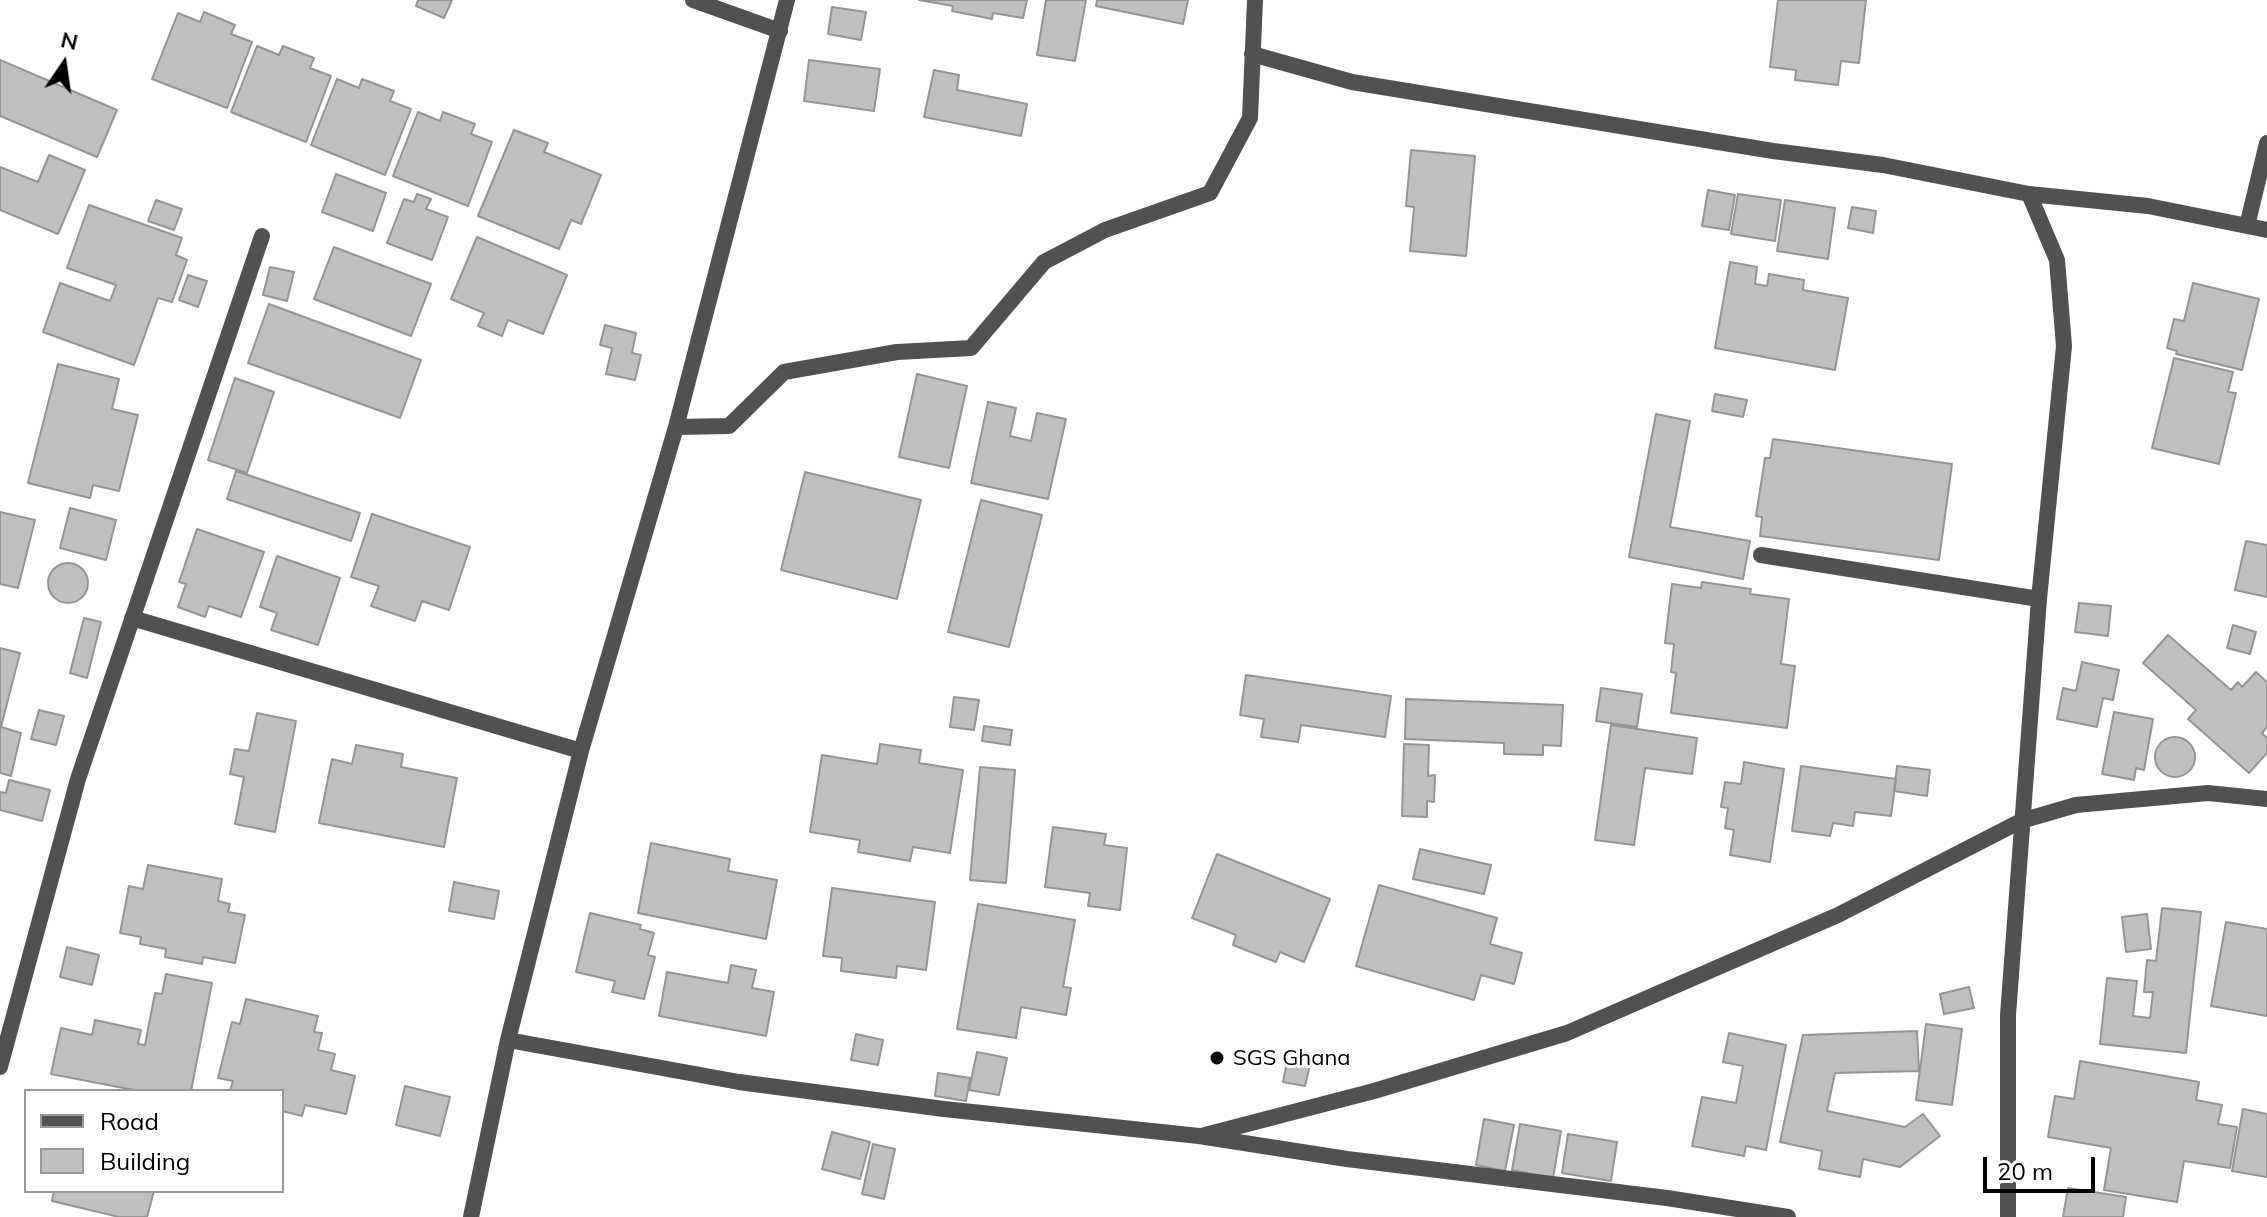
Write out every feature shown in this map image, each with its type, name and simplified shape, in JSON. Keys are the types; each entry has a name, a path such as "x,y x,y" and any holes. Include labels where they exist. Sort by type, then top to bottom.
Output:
{"street":[{"path":"693,0 780,31"},
{"path":"471,1217 508,1040 581,751 676,427 787,0"},
{"path":"676,427 729,426 784,372 897,352 971,348 1044,262 1105,230 1210,193 1250,118 1255,0"},
{"path":"1252,54 1352,82 1773,151 1883,165 2029,194 2148,206 2267,230"},
{"path":"2247,226 2267,143"},
{"path":"2008,1217 2008,1015 2039,599 2064,346 2057,260 2029,194"},
{"path":"0,1067 78,779 262,236"},
{"path":"1761,555 2039,599"},
{"path":"132,618 581,751"},
{"path":"1199,1136 1374,1091 1567,1033 1838,915 2021,821 2076,805 2208,793 2267,799"},
{"path":"508,1040 739,1082 944,1109 1199,1136 1347,1159 1667,1198 1782,1217"}],"building":[{"path":"418,0 452,0 444,18 416,6"},
{"path":"919,0 1027,0 1023,18 993,13 992,19 952,11 953,6"},
{"path":"1046,0 1086,0 1075,61 1037,55"},
{"path":"1097,0 1188,0 1183,24 1096,6"},
{"path":"1778,0 1866,0 1859,63 1841,61 1838,85 1795,80 1796,70 1770,67"},
{"path":"832,7 866,12 861,40 828,34"},
{"path":"204,12 235,25 231,34 252,42 227,108 152,79 178,13 200,22"},
{"path":"257,46 279,55 283,46 314,58 310,68 331,76 306,142 231,112"},
{"path":"0,60 117,110 97,157 0,116"},
{"path":"809,60 880,69 874,111 804,101"},
{"path":"934,70 959,75 957,90 1027,104 1021,136 924,117"},
{"path":"337,79 359,88 362,79 394,91 390,101 411,109 385,175 311,145"},
{"path":"418,112 440,121 443,112 475,124 471,134 492,142 468,206 393,176"},
{"path":"514,130 548,143 544,152 601,175 581,224 571,220 559,249 478,216"},
{"path":"1411,150 1475,156 1466,256 1410,251 1414,207 1406,206"},
{"path":"49,155 85,170 58,234 0,210 0,167 38,182"},
{"path":"336,174 386,193 373,231 322,212"},
{"path":"1708,190 1735,195 1729,230 1702,226"},
{"path":"417,194 431,199 426,209 448,217 432,260 387,243 404,199 414,202"},
{"path":"1738,194 1781,200 1775,241 1731,234"},
{"path":"156,200 182,209 174,230 148,221"},
{"path":"1785,200 1835,208 1828,259 1777,251"},
{"path":"89,205 182,238 176,255 187,260 172,302 158,298 134,365 43,332 60,283 110,301 116,285 67,268"},
{"path":"1852,207 1876,211 1873,233 1848,228"},
{"path":"477,237 567,275 543,334 508,320 502,336 478,326 484,313 451,299"},
{"path":"334,247 431,284 411,336 314,299"},
{"path":"1730,262 1757,267 1755,284 1767,286 1769,274 1804,280 1803,290 1848,298 1835,370 1715,348"},
{"path":"270,267 294,272 287,301 263,295"},
{"path":"188,275 207,281 198,307 179,300"},
{"path":"2193,283 2259,299 2242,370 2176,354 2177,351 2167,348 2174,319 2184,321"},
{"path":"269,304 421,360 400,418 248,363"},
{"path":"605,325 636,333 632,353 641,355 635,380 606,374 612,348 600,345"},
{"path":"2174,358 2233,372 2228,392 2236,393 2219,464 2152,448"},
{"path":"58,364 119,379 112,409 138,415 119,491 93,485 90,498 28,483"},
{"path":"917,374 967,386 949,468 899,457"},
{"path":"235,378 274,392 247,473 208,460"},
{"path":"1715,394 1747,400 1743,417 1712,411"},
{"path":"988,402 1016,408 1010,436 1031,441 1037,413 1066,419 1048,499 971,483"},
{"path":"1656,414 1690,421 1670,527 1750,541 1743,579 1629,557"},
{"path":"1773,439 1952,464 1939,560 1760,536 1762,517 1756,516 1765,458 1770,458"},
{"path":"236,471 360,513 351,541 227,499"},
{"path":"805,472 921,500 897,599 781,570"},
{"path":"981,500 1042,515 1009,647 948,632"},
{"path":"70,508 116,520 106,560 60,548"},
{"path":"0,512 35,520 18,588 0,584"},
{"path":"372,514 470,547 449,610 422,601 415,621 371,606 379,586 351,577"},
{"path":"197,529 264,552 241,617 209,606 205,617 178,607 186,584 179,582"},
{"path":"2246,541 2267,545 2267,597 2235,590"},
{"path":"277,556 340,578 318,645 271,630 277,613 260,607"},
{"path":"68,563 82,569 88,583 82,597 68,603 54,597 48,583 54,569"},
{"path":"1702,582 1751,589 1750,594 1789,599 1781,664 1795,666 1787,728 1671,713 1676,673 1671,672 1674,644 1665,643 1672,584 1701,588"},
{"path":"2079,603 2111,606 2108,636 2075,632"},
{"path":"84,618 101,622 87,678 70,673"},
{"path":"2233,625 2256,632 2250,654 2227,648"},
{"path":"2168,635 2231,690 2238,682 2242,687 2256,672 2267,682 2267,727 2262,733 2267,738 2267,753 2249,773 2188,719 2196,710 2143,663"},
{"path":"0,648 20,653 1,727 21,733 11,776 0,773"},
{"path":"2082,662 2119,670 2113,700 2103,698 2097,727 2057,719 2063,688 2076,691"},
{"path":"1246,675 1391,696 1385,737 1301,725 1298,742 1261,737 1264,719 1240,715"},
{"path":"1601,688 1642,694 1637,727 1596,721"},
{"path":"954,697 979,700 974,730 950,727"},
{"path":"1406,699 1563,705 1561,746 1543,745 1543,755 1504,754 1504,743 1405,739"},
{"path":"39,710 64,716 56,745 31,739"},
{"path":"2114,712 2153,719 2144,770 2136,768 2134,780 2102,774"},
{"path":"257,713 296,721 275,832 235,824 244,777 230,774 235,749 249,751"},
{"path":"1611,725 1697,738 1692,774 1645,768 1634,845 1595,840"},
{"path":"984,726 1012,730 1010,745 982,741"},
{"path":"2175,737 2189,743 2195,757 2189,771 2175,777 2161,771 2155,757 2161,743"},
{"path":"880,744 921,750 919,763 963,770 950,853 913,847 910,861 858,852 860,840 810,832 822,755 877,764"},
{"path":"1404,744 1429,745 1428,776 1435,775 1434,802 1427,801 1427,817 1402,816"},
{"path":"356,745 403,754 401,767 457,778 444,847 319,823 332,759 352,764"},
{"path":"1744,762 1784,769 1770,862 1730,855 1734,830 1725,828 1728,808 1721,807 1725,782 1741,784"},
{"path":"1801,766 1896,779 1891,816 1855,812 1853,826 1833,823 1830,836 1792,831"},
{"path":"1897,766 1930,770 1927,796 1894,791"},
{"path":"980,767 1015,770 1006,883 970,880"},
{"path":"9,780 50,790 42,821 0,810 0,792 6,793"},
{"path":"1053,827 1106,834 1104,845 1127,848 1120,910 1088,906 1090,893 1045,887"},
{"path":"651,843 730,859 728,871 777,880 766,939 638,913"},
{"path":"1420,849 1491,865 1484,894 1413,879"},
{"path":"1217,854 1330,899 1304,962 1280,952 1276,962 1233,945 1236,935 1192,918"},
{"path":"148,865 222,879 218,901 230,904 228,912 245,915 235,963 203,957 202,964 165,957 166,949 140,944 141,937 120,933 129,886 143,889"},
{"path":"454,882 499,891 494,919 449,911"},
{"path":"1379,885 1497,918 1490,944 1522,953 1514,984 1481,975 1474,1000 1356,966"},
{"path":"832,888 935,902 926,970 897,966 896,978 841,971 842,958 823,956"},
{"path":"978,904 1075,920 1063,987 1071,988 1066,1015 1021,1007 1016,1038 957,1029"},
{"path":"2162,908 2201,912 2186,1053 2100,1044 2107,978 2137,981 2133,1016 2150,1018 2153,992 2144,992 2147,960 2156,961"},
{"path":"590,913 641,925 640,929 654,933 648,955 655,957 644,999 612,992 615,981 576,972"},
{"path":"2147,914 2151,949 2126,952 2122,917"},
{"path":"2226,922 2267,929 2267,1016 2211,1006"},
{"path":"67,947 99,955 92,985 60,977"},
{"path":"731,965 756,970 752,988 774,992 766,1036 659,1016 667,972 728,983"},
{"path":"166,974 212,983 191,1089 129,1089 51,1074 61,1028 92,1035 95,1020 141,1030 138,1044 145,1045 155,993 162,994"},
{"path":"1969,987 1974,1008 1944,1014 1940,994"},
{"path":"246,999 318,1016 314,1032 322,1033 318,1050 335,1054 331,1070 355,1076 346,1114 305,1105 302,1116 284,1112 284,1089 231,1089 233,1081 218,1078 232,1022 240,1024"},
{"path":"1926,1024 1962,1029 1952,1105 1916,1100"},
{"path":"1917,1031 1919,1071 1835,1073 1827,1111 1905,1127 1923,1114 1940,1136 1900,1167 1863,1159 1860,1177 1819,1169 1822,1151 1780,1142 1803,1035"},
{"path":"1729,1033 1786,1045 1766,1150 1746,1146 1744,1156 1692,1146 1702,1097 1736,1103 1743,1066 1723,1062"},
{"path":"856,1034 883,1040 878,1065 851,1060"},
{"path":"1289,1051 1312,1056 1305,1086 1283,1082"},
{"path":"977,1052 1007,1058 999,1095 969,1090"},
{"path":"2080,1061 2199,1082 2196,1100 2222,1105 2218,1124 2237,1127 2230,1168 2184,1161 2177,1202 2104,1190 2111,1148 2048,1137 2055,1096 2074,1099"},
{"path":"938,1073 970,1078 966,1101 935,1096"},
{"path":"405,1086 450,1097 440,1136 396,1125"},
{"path":"2243,1109 2267,1114 2267,1177 2232,1171"},
{"path":"1484,1119 1514,1125 1505,1171 1476,1165"},
{"path":"1520,1124 1561,1131 1553,1178 1512,1170"},
{"path":"832,1132 870,1142 860,1179 822,1169"},
{"path":"1568,1134 1617,1142 1611,1181 1562,1173"},
{"path":"873,1144 895,1149 884,1199 862,1194"},
{"path":"2068,1188 2126,1197 2123,1217 2063,1217"},
{"path":"54,1193 153,1193 147,1217 119,1217 52,1201"}],"place":[{"name":"SGS Ghana","path":"1217,1058"}]}
